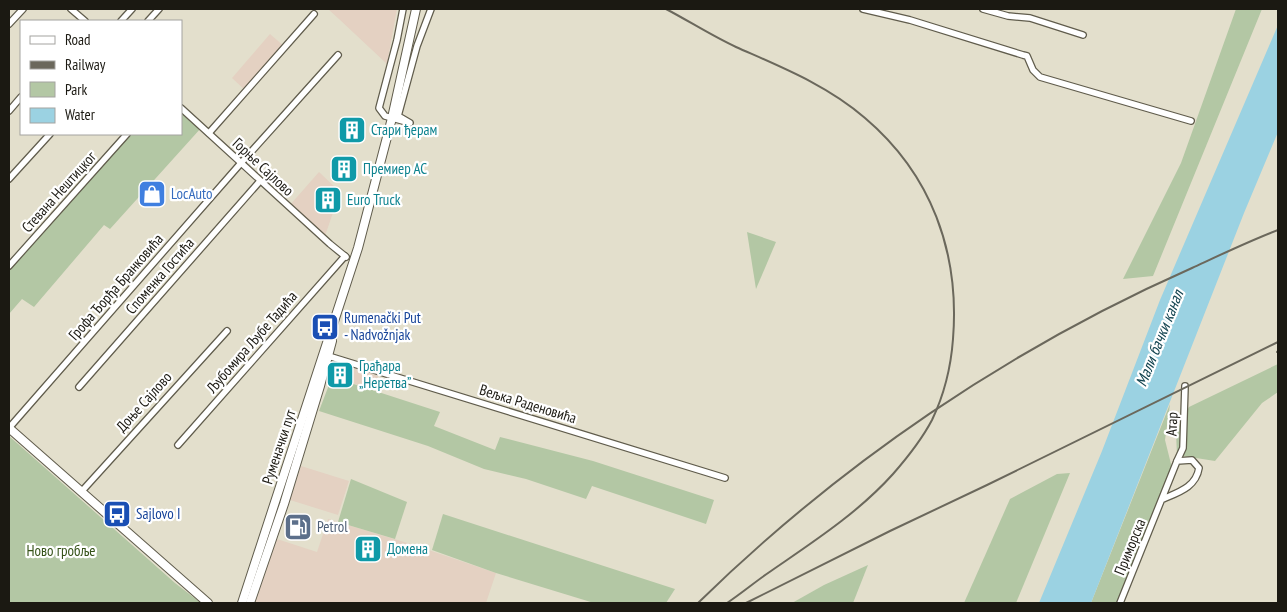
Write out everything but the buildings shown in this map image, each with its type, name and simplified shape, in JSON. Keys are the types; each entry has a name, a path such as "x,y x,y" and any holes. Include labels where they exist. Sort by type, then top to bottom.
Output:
{"main road":[{"name":"Руменачки пут","path":"250,603 284,504 376,182 416,9"},
{"name":"Руменачки пут","path":"242,603 318,382"},
{"path":"9,428 208,603"}],"street":[{"path":"9,24 23,9"},
{"path":"71,9 84,20"},
{"path":"122,20 132,9"},
{"path":"149,20 159,9"},
{"path":"403,9 379,108 381,114 410,123 398,116 417,46 431,9"},
{"path":"863,9 910,20 1028,56 1033,70 1040,77 1191,121"},
{"path":"983,9 1008,16 1030,18 1083,35"},
{"path":"208,133 314,14"},
{"name":"Грофа Ђорђа Бранковића","path":"9,428 338,55"},
{"path":"9,111 20,98"},
{"name":"Горње Сајлово","path":"182,109 345,256 354,260"},
{"path":"9,179 49,135"},
{"name":"Стевана Нештицког","path":"9,266 126,135"},
{"name":"Споменка Гостића","path":"79,386 260,181"},
{"name":"Љубомира Љубе Тадића","path":"178,445 345,256"},
{"name":"Доње Сајлово","path":"82,491 227,331"},
{"name":"Вељка Раденовића","path":"326,355 725,478"},
{"name":"Атар","path":"1177,461 1184,441 1185,386"},
{"path":"1163,499 1192,484 1198,478 1199,468 1192,460 1177,461"},
{"name":"Приморска","path":"1120,603 1177,461"}],"shaded area":[{"path":"328,9 397,9 387,64 339,19"},
{"path":"270,34 285,47 246,91 232,78"},
{"name":"Euro Truck","path":"319,172 340,192 325,236 290,205"},
{"path":"340,364 378,376 374,390 336,378"},
{"path":"301,466 349,481 338,515 290,500"},
{"path":"328,519 414,545 496,573 486,603 255,603 277,539 317,552"}],"green space":[{"path":"1236,9 1262,9 1153,276 1123,279 1181,163"},
{"path":"182,111 201,128 110,229 104,225 34,307 22,299 9,314 9,271 130,135 182,135"},
{"path":"747,232 776,242 756,289"},
{"path":"1278,364 1278,392 1262,403 1215,461 1177,455 1176,433 1189,407"},
{"path":"332,377 440,412 434,426 495,450 500,437 593,461 714,500 706,524 592,486 586,499 526,479 484,469 428,446 319,411"},
{"path":"1170,404 1165,440 1172,468 1117,603 1091,603"},
{"name":"Ново гробље","path":"9,436 175,583 201,603 9,603"},
{"path":"1070,473 1016,603 964,603 1010,499 1057,474"},
{"path":"351,479 407,502 395,539 338,522"},
{"path":"443,514 675,589 666,603 594,603 496,573 432,550"},
{"path":"868,565 853,603 792,603 824,585"}],"water":[{"name":"Мали бачки канал","path":"1278,25 1278,132 1244,213 1091,603 1039,603 1102,451 1160,300"}],"railway":[{"path":"666,9 727,43 819,86 865,118 888,140 908,164 924,190 946,246 951,276 954,307 951,360 936,410 919,441 893,474 865,502 819,538 727,603"},
{"path":"698,603 810,503 930,413 1058,335 1124,300 1278,230"},
{"path":"746,603 1278,342"}],"place":[{"name":"Стари ђерам","path":"352,130"},
{"name":"Премиер АС","path":"344,169"},
{"name":"LocAuto","path":"152,194"},
{"name":"Euro Truck","path":"328,200"},
{"name":"Rumenački Put - Nadvožnjak","path":"325,327"},
{"name":"Грађара „Неретва”","path":"340,375"},
{"name":"Sajlovo I","path":"117,514"},
{"name":"Petrol","path":"298,527"},
{"name":"Домена","path":"368,549"}]}
